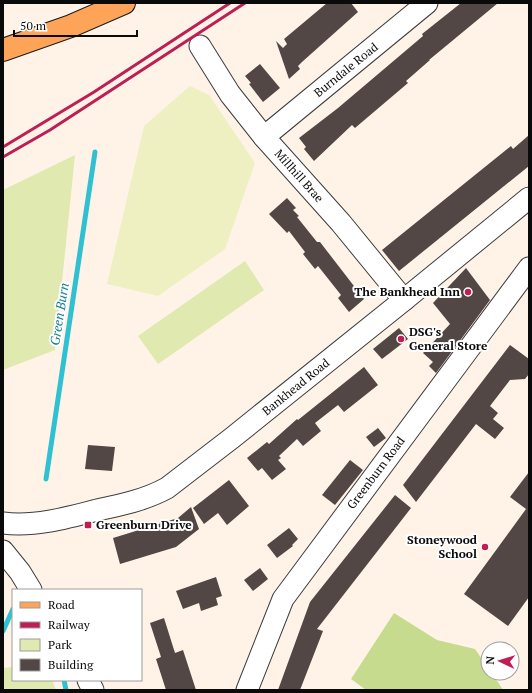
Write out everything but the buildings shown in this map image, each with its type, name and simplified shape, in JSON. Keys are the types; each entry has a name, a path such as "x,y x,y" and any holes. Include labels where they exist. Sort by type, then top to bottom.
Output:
{"main road":[{"path":"3,50 71,26 124,3"}],"street":[{"name":"Burndale Road","path":"264,137 427,3"},
{"name":"Millhill Brae","path":"200,46 230,94 264,137 341,223 404,300"},
{"name":"Bankhead Road","path":"3,523 37,523 119,505 155,494 167,488 232,438 529,198"},
{"name":"Greenburn Road","path":"247,690 283,599 529,268"},
{"name":"Bankhead Road","path":"3,544 37,523"},
{"path":"3,551 20,572 29,589"},
{"path":"88,681 93,690"}],"green space":[{"path":"190,86 209,95 255,163 225,249 158,296 107,284 144,126"},
{"path":"75,155 55,350 3,370 3,190"},
{"path":"245,261 264,290 158,364 138,336"},
{"path":"394,613 437,640 475,649 480,656 480,681 497,681 503,690 366,690 351,679"},
{"path":"12,667 12,681 52,681 56,690 3,690 3,668"}],"waterway":[{"name":"Green Burn","path":"46,479 95,152"},
{"name":"Green Burn","path":"3,631 12,611"},
{"path":"64,681 66,690"}],"railway":[{"path":"3,147 94,92 230,3"},
{"path":"3,157 50,130 245,3"}],"place":[{"name":"The Bankhead Inn","path":"468,292"},
{"name":"DSG's General Store","path":"401,339"},
{"name":"Greenburn Drive","path":"88,525"},
{"name":"Stoneywood School","path":"485,547"}]}
